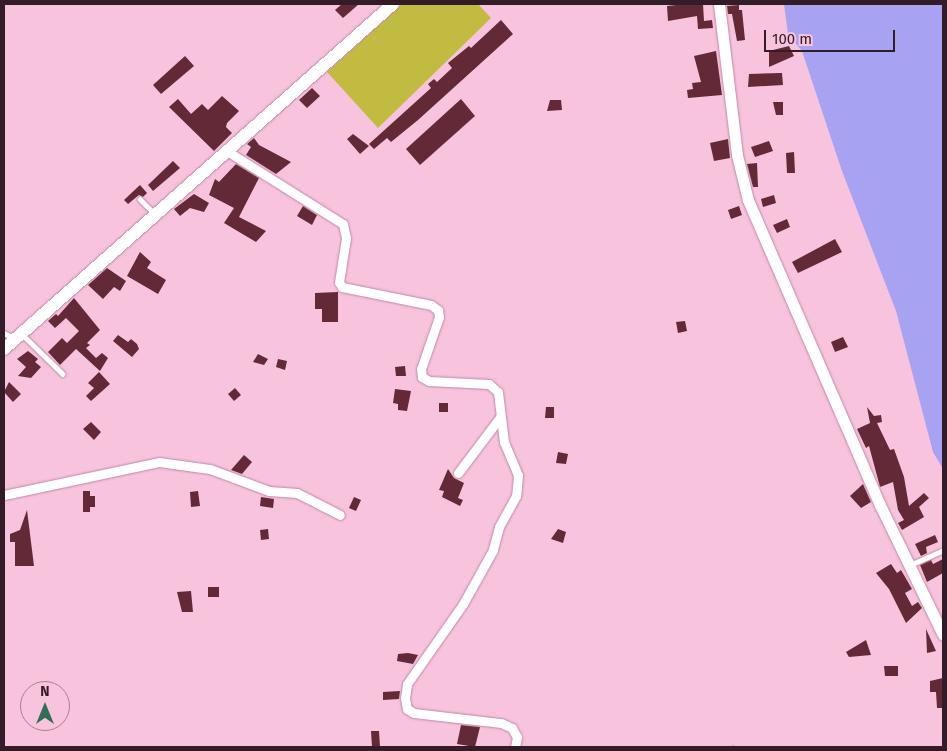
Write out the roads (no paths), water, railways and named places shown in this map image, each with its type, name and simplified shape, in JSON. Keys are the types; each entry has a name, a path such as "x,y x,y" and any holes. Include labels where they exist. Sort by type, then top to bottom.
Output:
{"main road":[{"path":"4,349 13,335 155,214 393,4"}],"street":[{"path":"719,4 737,155 748,200 909,565 943,635"},
{"path":"227,150 343,224 346,238 340,282 342,288 431,305 438,310 439,317 421,369 422,378 429,381 489,384 498,392 504,442 518,475 516,496 499,527 493,550 464,604 407,684 405,698 407,709 414,714 501,723 512,728 516,737 515,747"},
{"path":"458,473 501,416"},
{"path":"4,495 159,462 210,469 269,491 297,493 340,515"}],"lane":[{"path":"140,199 155,214"},
{"path":"13,335 63,374"},
{"path":"909,565 943,550"}]}
